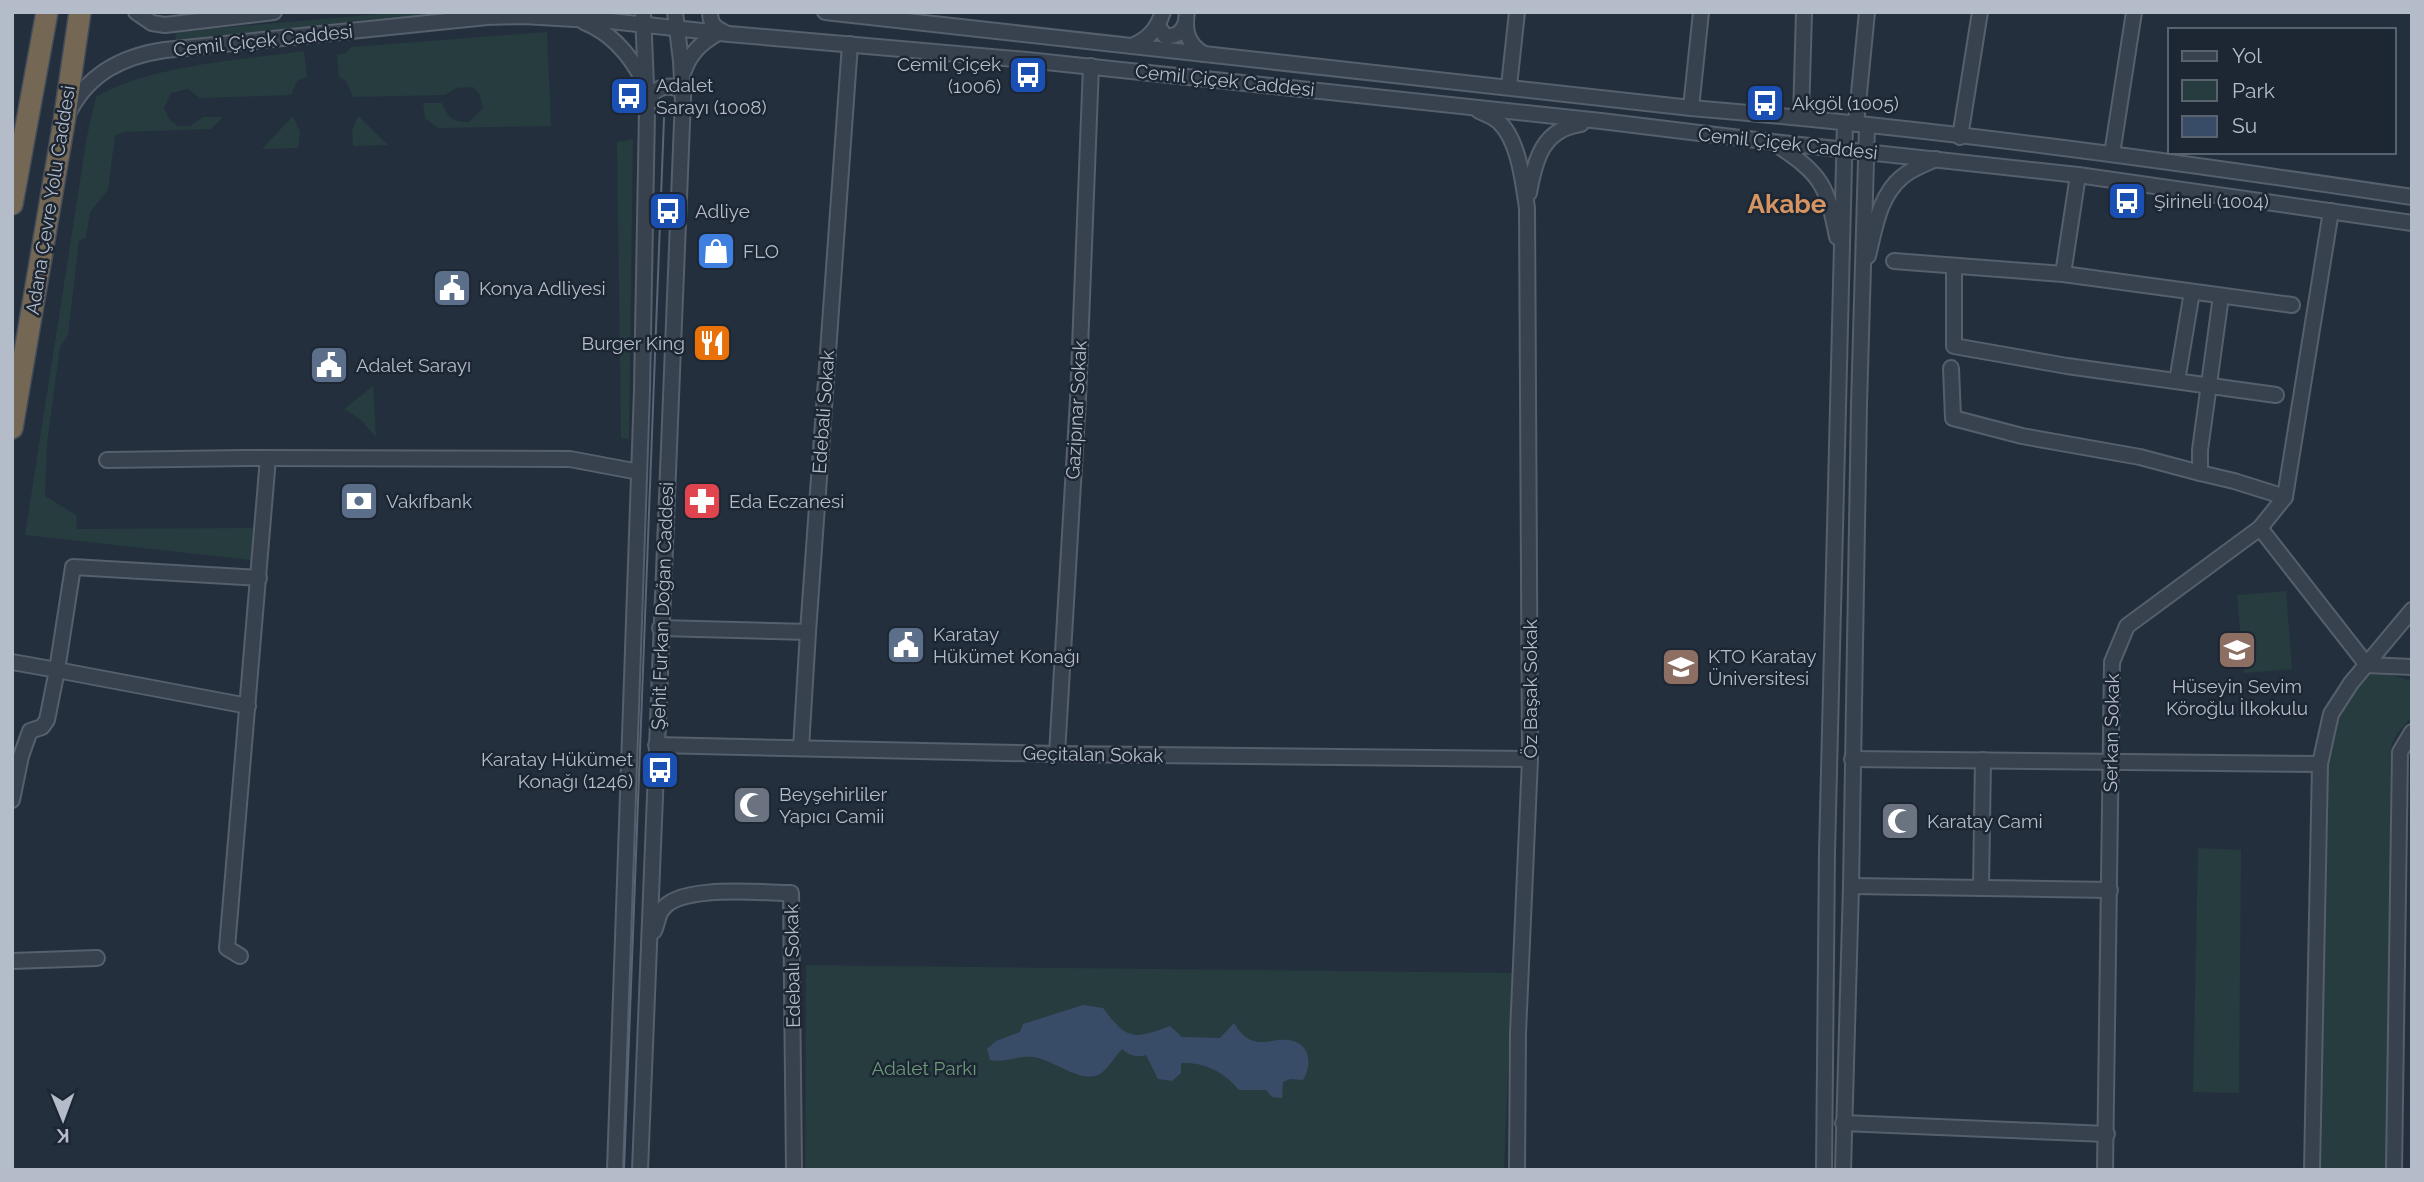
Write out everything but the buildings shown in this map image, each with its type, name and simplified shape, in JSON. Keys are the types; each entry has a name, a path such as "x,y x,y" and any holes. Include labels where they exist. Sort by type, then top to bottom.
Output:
{"highway":[{"name":"Adana Çevre Yolu Caddesi","path":"12,204 47,12"},
{"name":"Adana Çevre Yolu Caddesi","path":"12,428 80,12"}],"street":[{"name":"Cemil Çiçek Caddesi","path":"136,12 152,23 164,25 274,12"},
{"name":"Şehit Furkan Doğan Caddesi","path":"640,1170 683,98 675,12"},
{"path":"710,12 711,21 716,29 723,33"},
{"name":"Cemil Çiçek Caddesi","path":"825,12 1691,108 1801,117 2112,154 2412,197"},
{"path":"1508,86 1517,12"},
{"path":"1691,108 1701,12"},
{"path":"1801,117 1804,12"},
{"path":"1824,1170 1827,852 1845,150 1856,124 1867,12"},
{"path":"1961,137 1980,12"},
{"path":"2112,154 2134,12"},
{"name":"Cemil Çiçek Caddesi","path":"64,122 78,96 101,73 138,55 486,17 643,18 678,35 723,33 850,44 1091,66 1472,107 2078,175 2412,223"},
{"name":"Şehit Furkan Doğan Caddesi","path":"615,1170 639,472 647,111 643,18"},
{"path":"1160,19 1165,36 1174,36 1180,32 1186,18"},
{"path":"1186,18 1186,33 1191,42 1206,54"},
{"path":"576,19 590,24 612,38 628,54 646,86"},
{"path":"1132,46 1148,37 1160,19"},
{"path":"164,25 157,34 157,39 159,45 166,50"},
{"path":"682,76 695,49 723,33"},
{"name":"Edebali Sokak","path":"801,748 850,44"},
{"name":"Gazipınar Sokak","path":"1057,754 1078,399 1091,66"},
{"path":"647,111 648,99 654,91 664,86 672,85 681,90 683,98"},
{"path":"1472,107 1499,122 1514,146 1527,208"},
{"path":"1527,208 1532,175 1544,144 1565,126 1601,121"},
{"path":"1843,1170 1865,151 1856,124"},
{"path":"1773,142 1804,162 1821,181 1833,216 1843,265"},
{"path":"1862,281 1881,205 1890,189 1904,175 1936,159"},
{"path":"2063,274 2078,175"},
{"name":"Öz Başak Sokak","path":"1517,1170 1518,1032 1530,759 1527,208"},
{"name":"Serkan Sokak","path":"2105,1170 2112,662 2127,626 2260,528 2285,497 2331,211"},
{"path":"1895,261 2063,274 2292,305"},
{"path":"1954,265 1954,346 2067,366 2276,395"},
{"path":"2177,381 2192,292"},
{"path":"2200,472 2200,450 2221,296"},
{"path":"1951,368 1954,418 2022,436 2140,457 2285,497"},
{"path":"240,956 226,948 268,458"},
{"path":"107,460 570,459 639,472"},
{"path":"2260,528 2367,665 2412,667"},
{"path":"12,800 20,756 30,731 42,727 47,720 73,567 259,578"},
{"path":"2312,1170 2320,764 2331,714 2351,683 2412,610"},
{"path":"660,628 807,632"},
{"path":"12,662 248,706"},
{"path":"2394,1170 2400,752 2412,732"},
{"name":"Geçitalan Sokak","path":"656,745 1057,754 1530,759"},
{"path":"1853,759 2320,764"},
{"path":"1981,888 1983,761"},
{"path":"1851,886 2110,890"},
{"path":"1851,886 2110,890"},
{"name":"Edebalı Sokak","path":"649,948 662,909 676,899 699,892 791,893 794,1170"},
{"path":"12,961 97,958"},
{"path":"1843,1123 2107,1134"}],"green space":[{"path":"401,12 477,12 176,41 175,32"},
{"path":"547,32 551,126 438,128 425,118 423,103 442,103 452,118 469,122 483,108 480,95 473,87 456,88 445,95 353,97 346,81 339,77 337,55 352,47"},
{"path":"304,51 307,77 297,81 291,95 200,98 188,89 171,93 164,108 169,119 178,126 190,126 203,117 223,117 211,129 123,132 115,136 108,190 90,212 86,237 79,241 68,335 60,347 47,444 45,496 76,515 77,529 253,528 251,560 25,535 87,136 96,97 118,86 169,71"},
{"path":"293,116 300,132 298,148 262,149"},
{"path":"358,116 388,145 353,146 352,131"},
{"path":"633,139 629,439 621,438 617,142"},
{"path":"373,386 376,437 360,419 344,409"},
{"path":"2286,591 2292,669 2244,673 2237,595"},
{"path":"2368,668 2412,681 2412,716 2391,746 2390,1075 2387,1170 2321,1170 2325,755 2330,722"},
{"path":"2198,848 2241,850 2239,1093 2193,1092"},
{"name":"Adalet Parkı","path":"806,965 1512,973 1504,1170 805,1170"}],"water":[{"path":"1083,1005 1103,1008 1118,1026 1139,1035 1170,1026 1182,1037 1220,1038 1234,1023 1245,1037 1251,1040 1290,1040 1303,1047 1308,1058 1307,1072 1303,1080 1290,1079 1283,1082 1282,1098 1272,1097 1266,1090 1239,1090 1220,1073 1198,1064 1181,1063 1181,1073 1172,1081 1158,1079 1146,1055 1133,1055 1122,1049 1103,1072 1093,1077 1076,1074 1033,1057 990,1060 987,1049 996,1041 1020,1032 1023,1024"}],"tram line":[{"path":"624,1170 664,118"}],"place":[{"name":"Cemil Çiçek (1006)","path":"1028,75"},
{"name":"Adalet Sarayı (1008)","path":"629,96"},
{"name":"Akgöl (1005)","path":"1765,103"},
{"name":"Şirineli (1004)","path":"2127,201"},
{"name":"Adliye","path":"668,211"},
{"name":"FLO","path":"716,251"},
{"name":"Konya Adliyesi","path":"452,288"},
{"name":"Burger King","path":"712,343"},
{"name":"Adalet Sarayı","path":"329,365"},
{"name":"Vakıfbank","path":"359,501"},
{"name":"Eda Eczanesi","path":"702,501"},
{"name":"Karatay Hükümet Konağı","path":"906,645"},
{"name":"Hüseyin Sevim Köroğlu İlkokulu","path":"2237,650"},
{"name":"KTO Karatay Üniversitesi","path":"1681,667"},
{"name":"Karatay Hükümet Konağı (1246)","path":"660,770"},
{"name":"Beyşehirliler Yapıcı Camii","path":"752,805"},
{"name":"Karatay Cami","path":"1900,821"}],"district":[{"name":"Akabe","path":"1787,204"}]}
